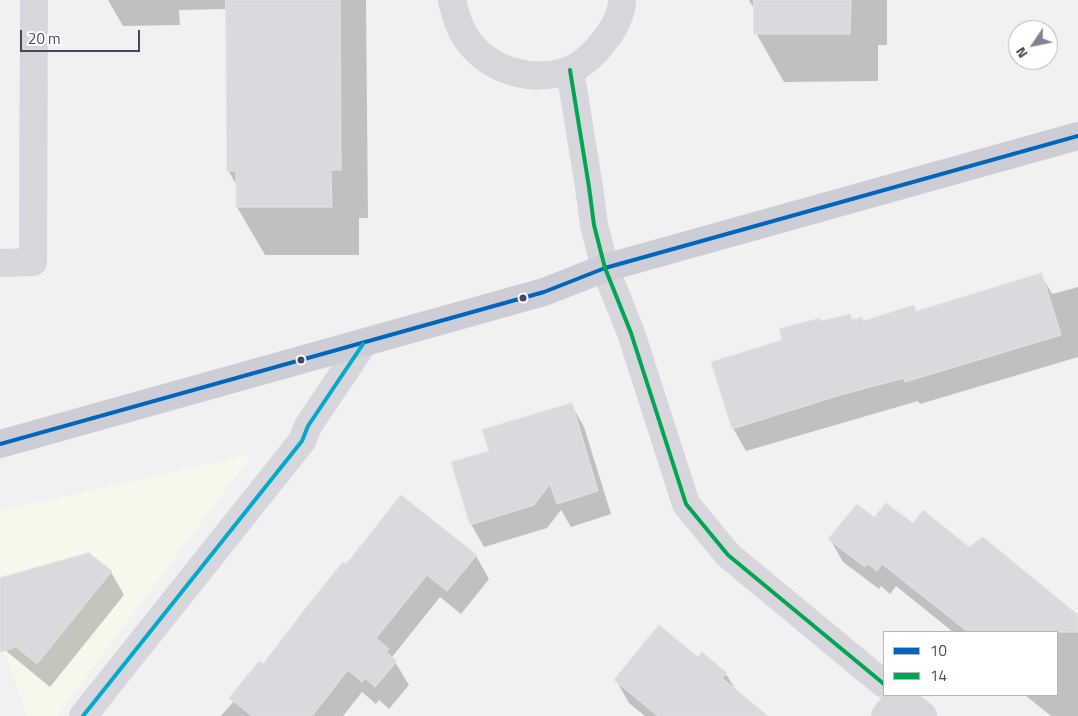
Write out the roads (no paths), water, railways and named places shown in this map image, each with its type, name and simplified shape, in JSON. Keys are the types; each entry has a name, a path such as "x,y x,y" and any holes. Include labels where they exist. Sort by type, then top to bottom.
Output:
{"main road":[{"path":"0,444 363,344 544,292 605,268 1078,136"}],"street":[{"path":"0,263 33,262 34,0"},
{"path":"452,0 456,17 468,42 489,61 514,73 542,76 570,70 594,54 612,32 622,6 622,0"},
{"path":"570,70 594,225 605,268 631,333 686,504 728,554 883,691"},
{"path":"83,716 302,441 308,426 363,344"},
{"path":"891,698 923,716"}]}
